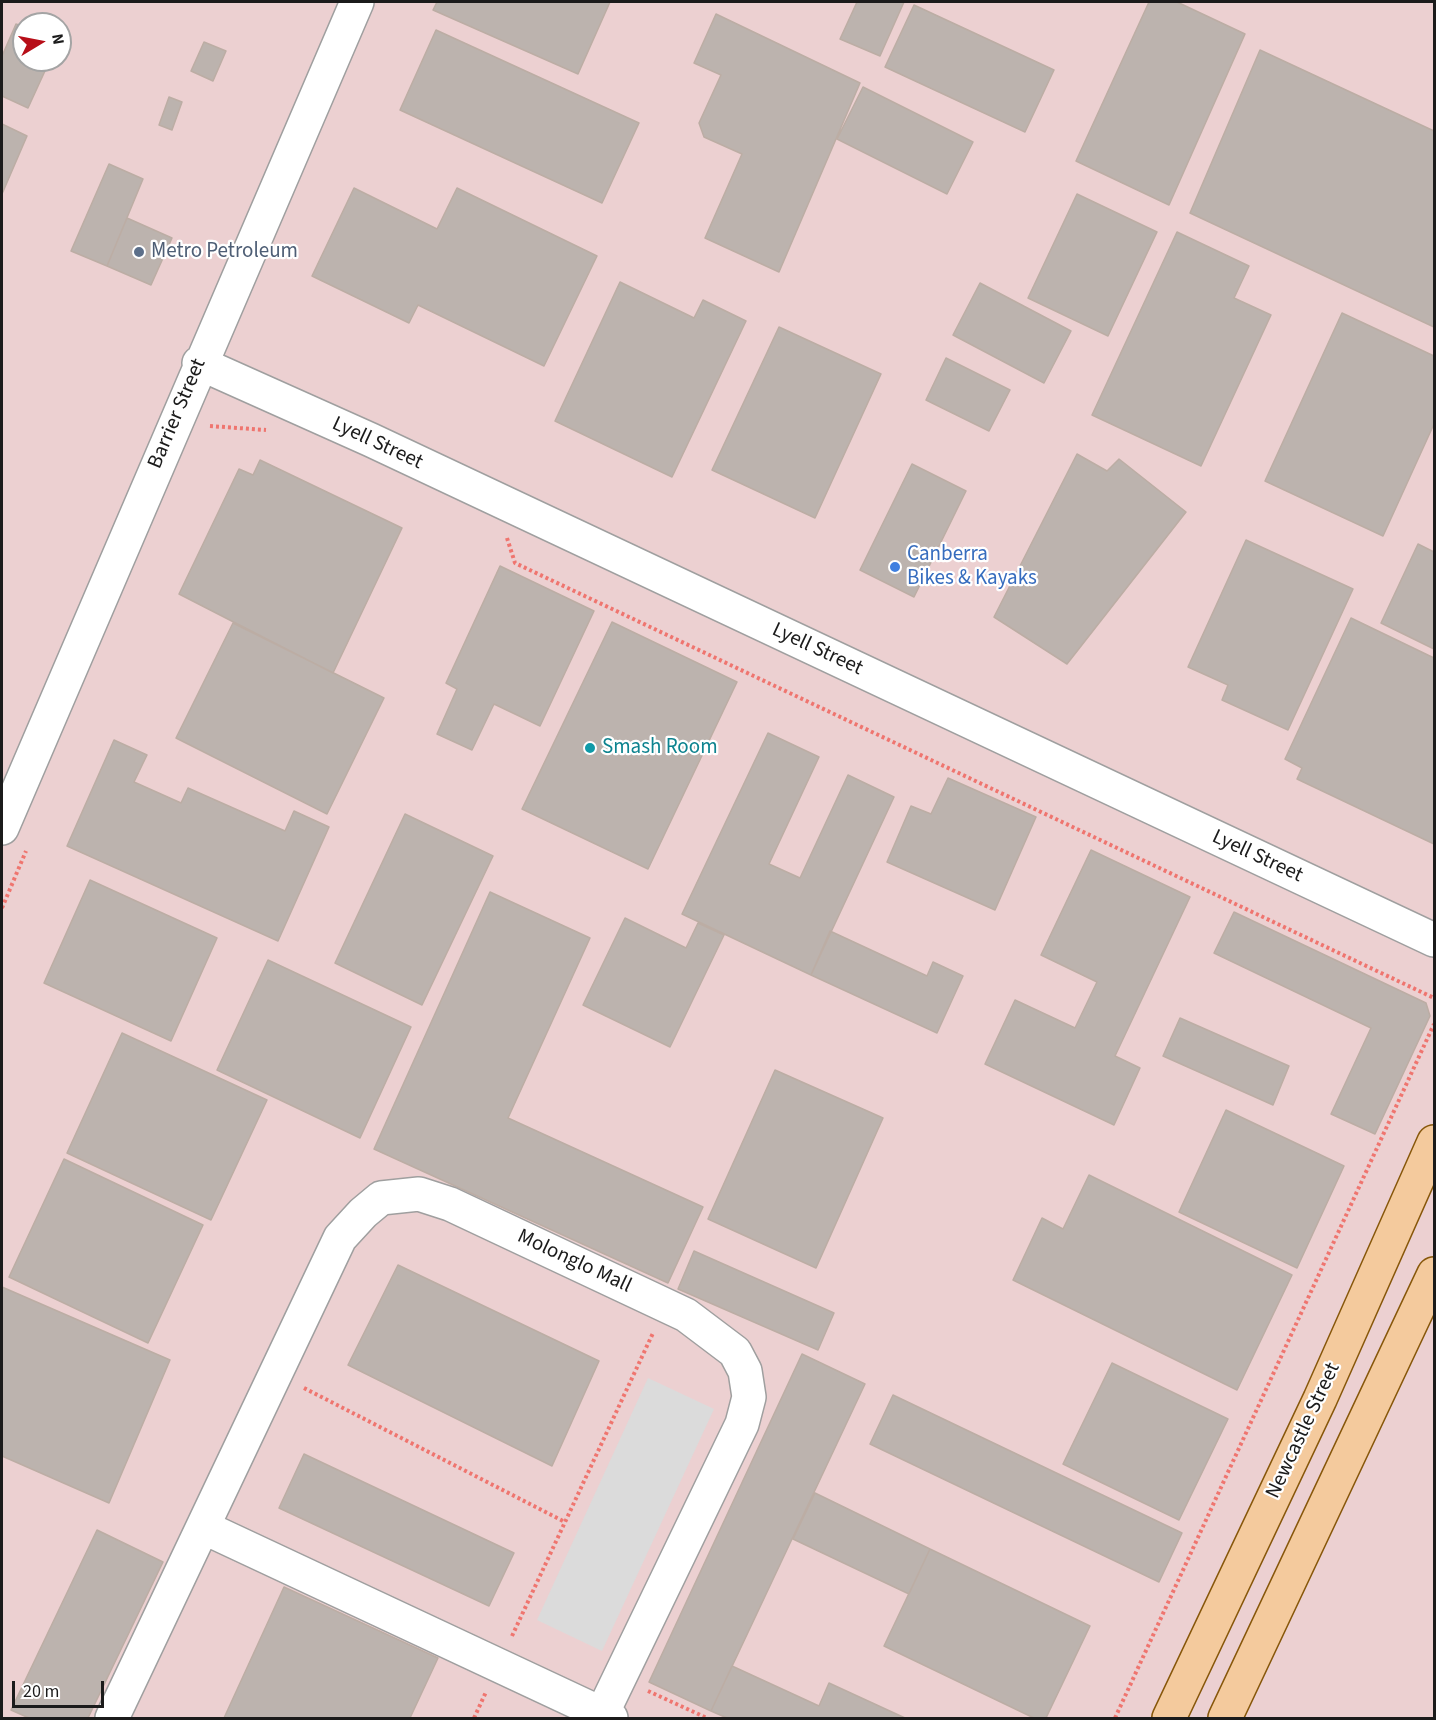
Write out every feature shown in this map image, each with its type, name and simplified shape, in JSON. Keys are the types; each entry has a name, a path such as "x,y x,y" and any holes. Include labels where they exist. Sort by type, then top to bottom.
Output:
{"main road":[{"name":"Newcastle Street","path":"1169,1719 1320,1399 1434,1142"},
{"path":"1225,1719 1434,1274"}],"street":[{"name":"Barrier Street","path":"2,828 199,363 357,2"},
{"name":"Lyell Street","path":"199,363 371,440 1434,940"},
{"name":"Molonglo Mall","path":"112,1719 203,1527 340,1238 363,1213 381,1198 419,1194 450,1204 665,1305 686,1315 735,1352 745,1371 749,1397 742,1424 620,1678 604,1717 203,1527"}],"path":[{"path":"210,426 275,430"},
{"path":"506,532 515,563 1434,998"},
{"path":"1115,1719 1434,1024"},
{"path":"474,1719 665,1305"},
{"path":"276,1373 565,1522"},
{"path":"620,1678 707,1719"}],"shaded area":[{"path":"2,2 1434,2 1434,1718 2,1718"},
{"path":"648,1378 714,1409 602,1651 537,1620"}],"building":[{"path":"437,2 610,2 578,74 433,10"},
{"path":"857,2 904,2 880,56 840,39"},
{"path":"1149,2 1177,2 1245,34 1169,205 1076,161"},
{"path":"914,5 1054,70 1025,132 885,67"},
{"path":"716,14 860,83 779,272 705,238 742,154 704,137 699,123 721,75 694,63"},
{"path":"436,30 639,123 602,203 400,110"},
{"path":"12,33 12,72 44,72 28,108 2,96 2,56"},
{"path":"204,42 226,51 213,81 191,71"},
{"path":"1260,50 1434,131 1434,327 1190,213"},
{"path":"863,87 973,142 947,194 837,139"},
{"path":"169,97 182,102 172,130 159,125"},
{"path":"2,124 27,136 2,194"},
{"path":"109,164 143,179 107,266 71,251"},
{"path":"354,188 437,229 457,188 597,256 544,366 418,305 409,323 312,276"},
{"path":"1077,194 1157,232 1108,336 1028,298"},
{"name":"Metro Petroleum","path":"127,218 172,238 151,285 107,266"},
{"path":"1177,232 1249,266 1234,298 1271,315 1201,466 1092,415"},
{"path":"620,282 694,318 703,300 746,321 672,477 555,421"},
{"path":"980,283 1071,331 1044,383 953,335"},
{"path":"1342,313 1434,356 1434,424 1383,536 1265,481"},
{"path":"779,327 881,374 815,518 712,470"},
{"path":"946,358 1010,390 989,431 926,400"},
{"path":"1077,454 1107,471 1119,459 1186,512 1067,664 994,617"},
{"path":"260,460 402,528 333,673 179,594 239,469 253,475"},
{"path":"912,464 966,491 914,597 860,570"},
{"path":"1246,540 1353,589 1288,730 1222,700 1228,685 1188,667"},
{"path":"1418,544 1434,552 1434,649 1381,623"},
{"path":"500,566 594,611 540,726 494,704 472,750 437,734 457,689 446,683"},
{"path":"1351,618 1434,658 1434,844 1297,779 1302,768 1285,759"},
{"path":"612,622 737,682 648,869 522,809"},
{"path":"233,623 384,698 327,814 176,738"},
{"path":"768,733 819,757 769,864 800,878 848,775 894,797 811,975 682,914"},
{"path":"114,740 147,755 134,782 181,803 188,788 285,831 294,811 329,827 278,941 67,846"},
{"path":"948,778 1036,817 995,910 887,862 911,806 931,814"},
{"path":"405,814 493,856 422,1005 335,963"},
{"path":"1091,850 1190,897 1115,1056 1140,1068 1114,1125 985,1064 1015,1000 1075,1028 1097,982 1041,955"},
{"path":"90,880 217,938 171,1041 44,983"},
{"path":"490,892 590,938 508,1118 703,1207 668,1283 374,1149"},
{"path":"1234,912 1426,1003 1430,1016 1375,1134 1331,1114 1371,1028 1214,953"},
{"path":"625,918 686,948 698,923 724,935 670,1047 583,1005"},
{"path":"830,931 927,976 933,962 963,976 937,1033 811,975"},
{"path":"268,960 411,1027 360,1138 217,1070"},
{"path":"1180,1018 1289,1066 1273,1105 1163,1056"},
{"path":"122,1033 267,1100 211,1220 67,1153"},
{"path":"775,1070 883,1118 816,1268 708,1219"},
{"path":"1226,1110 1344,1166 1297,1268 1179,1212"},
{"path":"64,1159 203,1225 148,1343 9,1277"},
{"path":"1089,1175 1292,1275 1237,1390 1013,1280 1042,1218 1063,1229"},
{"path":"694,1251 834,1313 818,1350 678,1289"},
{"path":"398,1265 599,1361 552,1466 348,1365"},
{"path":"2,1287 170,1360 109,1503 2,1456"},
{"path":"802,1354 865,1384 711,1711 649,1682"},
{"path":"1112,1363 1228,1419 1179,1520 1063,1464"},
{"path":"893,1395 1182,1533 1159,1582 870,1444"},
{"path":"304,1454 514,1553 489,1606 279,1508"},
{"path":"815,1493 930,1549 909,1594 793,1539"},
{"path":"97,1530 163,1562 88,1718 29,1718 11,1710"},
{"path":"930,1549 1090,1626 1046,1718 1034,1718 884,1646"},
{"path":"284,1587 438,1658 410,1718 224,1718"},
{"path":"732,1666 819,1706 829,1683 905,1718 727,1718 711,1711"}],"place":[{"name":"Metro Petroleum","path":"139,252"},
{"name":"Canberra Bikes & Kayaks","path":"895,567"},
{"name":"Smash Room","path":"590,748"}]}
